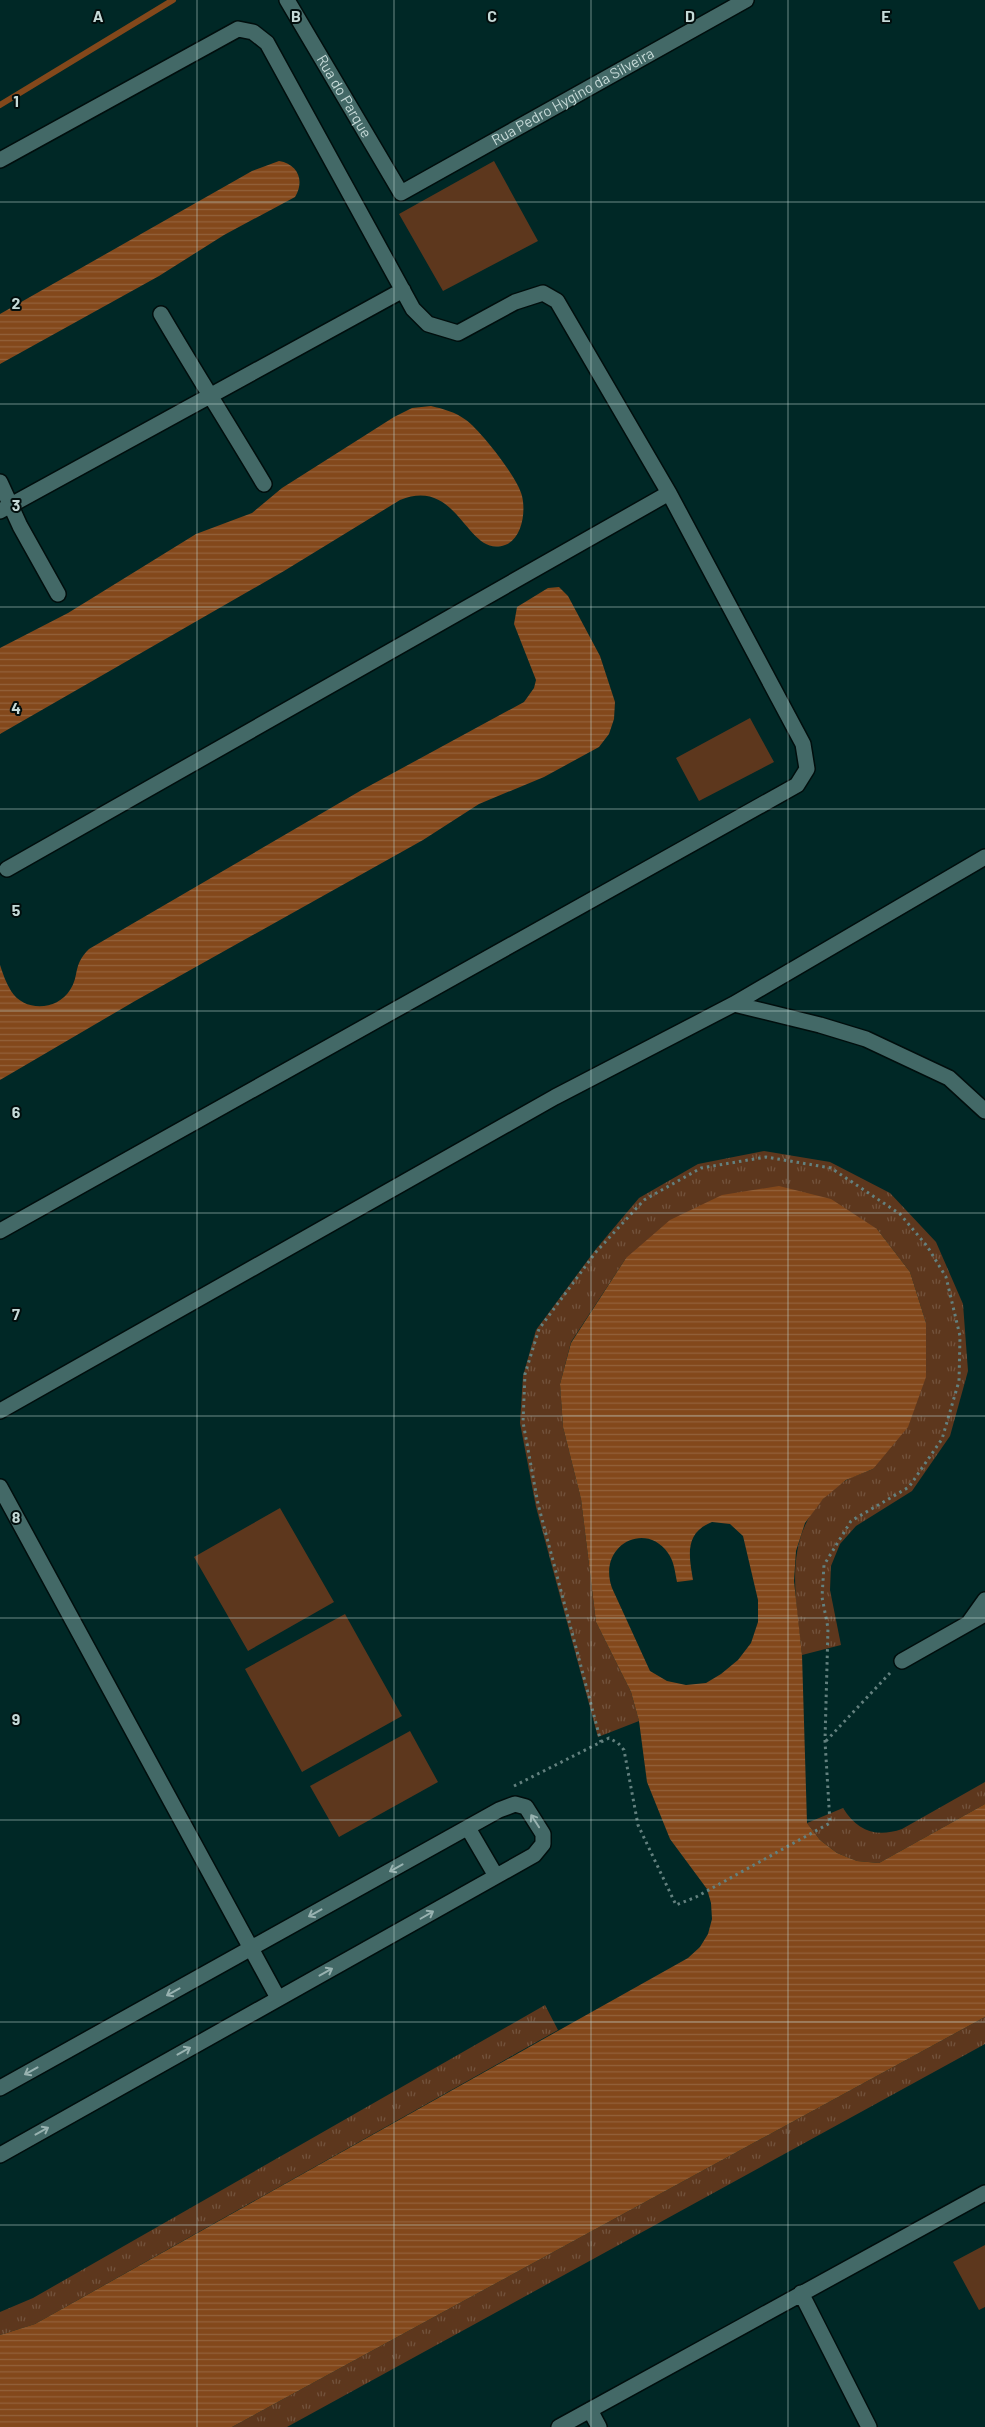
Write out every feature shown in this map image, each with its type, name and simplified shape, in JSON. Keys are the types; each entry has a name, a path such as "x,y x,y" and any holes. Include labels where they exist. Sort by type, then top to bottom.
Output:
{"street":[{"name":"Rua do Parque","path":"287,0 401,193"},
{"name":"Rua Pedro Hygino da Silveira","path":"401,193 746,0"},
{"path":"0,160 238,30 253,32 266,43 403,290 414,309 428,324 458,333 515,302 543,293 557,301 669,493 803,744 807,769 797,784 0,1231"},
{"path":"5,508 403,290"},
{"path":"162,314 209,397 222,414 264,484"},
{"path":"0,482 5,508 58,594"},
{"path":"7,870 669,493"},
{"path":"0,1412 555,1097 734,1004 985,857"},
{"path":"734,1004 820,1025 866,1039 949,1078 985,1110"},
{"path":"0,1487 252,1947 278,1998"},
{"path":"968,1624 985,1600"},
{"path":"902,1661 985,1614"},
{"path":"0,2088 508,1807 515,1804 526,1808 543,1834 543,1844 534,1855 0,2155"},
{"path":"468,1828 496,1876"},
{"path":"559,2427 985,2193"},
{"path":"801,2293 869,2427"},
{"path":"590,2410 599,2427"}],"path":[{"path":"508,1807 506,1791 609,1738 618,1743 624,1750 638,1824 676,1905 696,1897 830,1823 825,1741 828,1628 822,1597 824,1566 851,1521 909,1487 942,1439 959,1381 960,1336 946,1277 928,1246 900,1214 831,1168 766,1157 700,1168 644,1200 596,1252 539,1329 525,1374 523,1422 538,1504 601,1742"},
{"path":"825,1741 902,1661"}],"green space":[{"path":"494,161 538,241 443,291 399,214"},
{"path":"750,718 774,762 699,801 676,758"},
{"path":"764,1151 830,1162 890,1193 936,1242 963,1304 968,1371 950,1436 912,1491 856,1526 840,1544 831,1566 830,1590 841,1645 802,1655 795,1582 796,1559 801,1537 809,1517 824,1498 845,1481 873,1469 926,1323 910,1272 877,1229 626,1258 571,1342 560,1384 563,1427 581,1499 596,1622 631,1692 639,1721 598,1737 536,1507 520,1423 523,1376 536,1330 596,1249 639,1198 698,1164"},
{"path":"280,1508 334,1602 248,1651 194,1557"},
{"path":"345,1614 402,1716 302,1772 245,1669"},
{"path":"410,1731 438,1782 339,1837 310,1786"},
{"path":"985,1782 985,1804 879,1863 857,1861 837,1853 820,1840 807,1823 843,1808 848,1816 861,1827 876,1832 893,1832 902,1829"},
{"path":"545,2005 558,2030 35,2324 0,2335 0,2312 33,2298"},
{"path":"985,2017 985,2044 287,2427 232,2427"},
{"path":"985,2245 985,2307 979,2310 953,2262"}],"shaded area":[{"path":"279,161 291,166 298,174 299,185 295,197 224,235 159,276 0,364 0,314 252,171"},
{"path":"431,406 454,413 473,426 498,455 514,478 522,496 523,517 519,531 511,542 505,545 492,546 481,540 470,531 449,507 436,499 420,496 400,500 284,571 0,734 0,648 68,613 196,534 252,513 282,488 394,417 412,408"},
{"path":"559,587 568,596 600,656 615,702 614,719 609,734 599,747 544,777 479,804 423,840 135,1001 0,1080 0,965 11,991 24,1003 40,1006 57,1002 70,990 75,980 80,960 89,949 360,791 524,702 534,688 536,680 514,624 517,607 548,588"},
{"path":"779,1186 831,1199 877,1229 910,1272 926,1323 926,1377 908,1427 873,1469 846,1480 823,1499 805,1523 796,1551 794,1581 802,1655 807,1823 820,1840 837,1853 857,1861 879,1863 985,1804 985,2017 232,2427 0,2427 0,2335 35,2324 688,1958 700,1947 708,1934 712,1919 711,1903 707,1889 670,1839 647,1782 639,1721 631,1692 596,1622 581,1499 563,1427 560,1384 571,1343 626,1258 670,1220 722,1195","holes":["712,1522 730,1524 743,1536 758,1600 758,1622 751,1643 738,1660 706,1683 686,1685 667,1681 650,1671 612,1588 609,1573 611,1560 617,1550 626,1542 636,1538 647,1539 658,1543 668,1553 673,1563 677,1582 693,1580 690,1554 693,1539 697,1532"]}],"waterway":[{"path":"0,105 173,0"}]}
